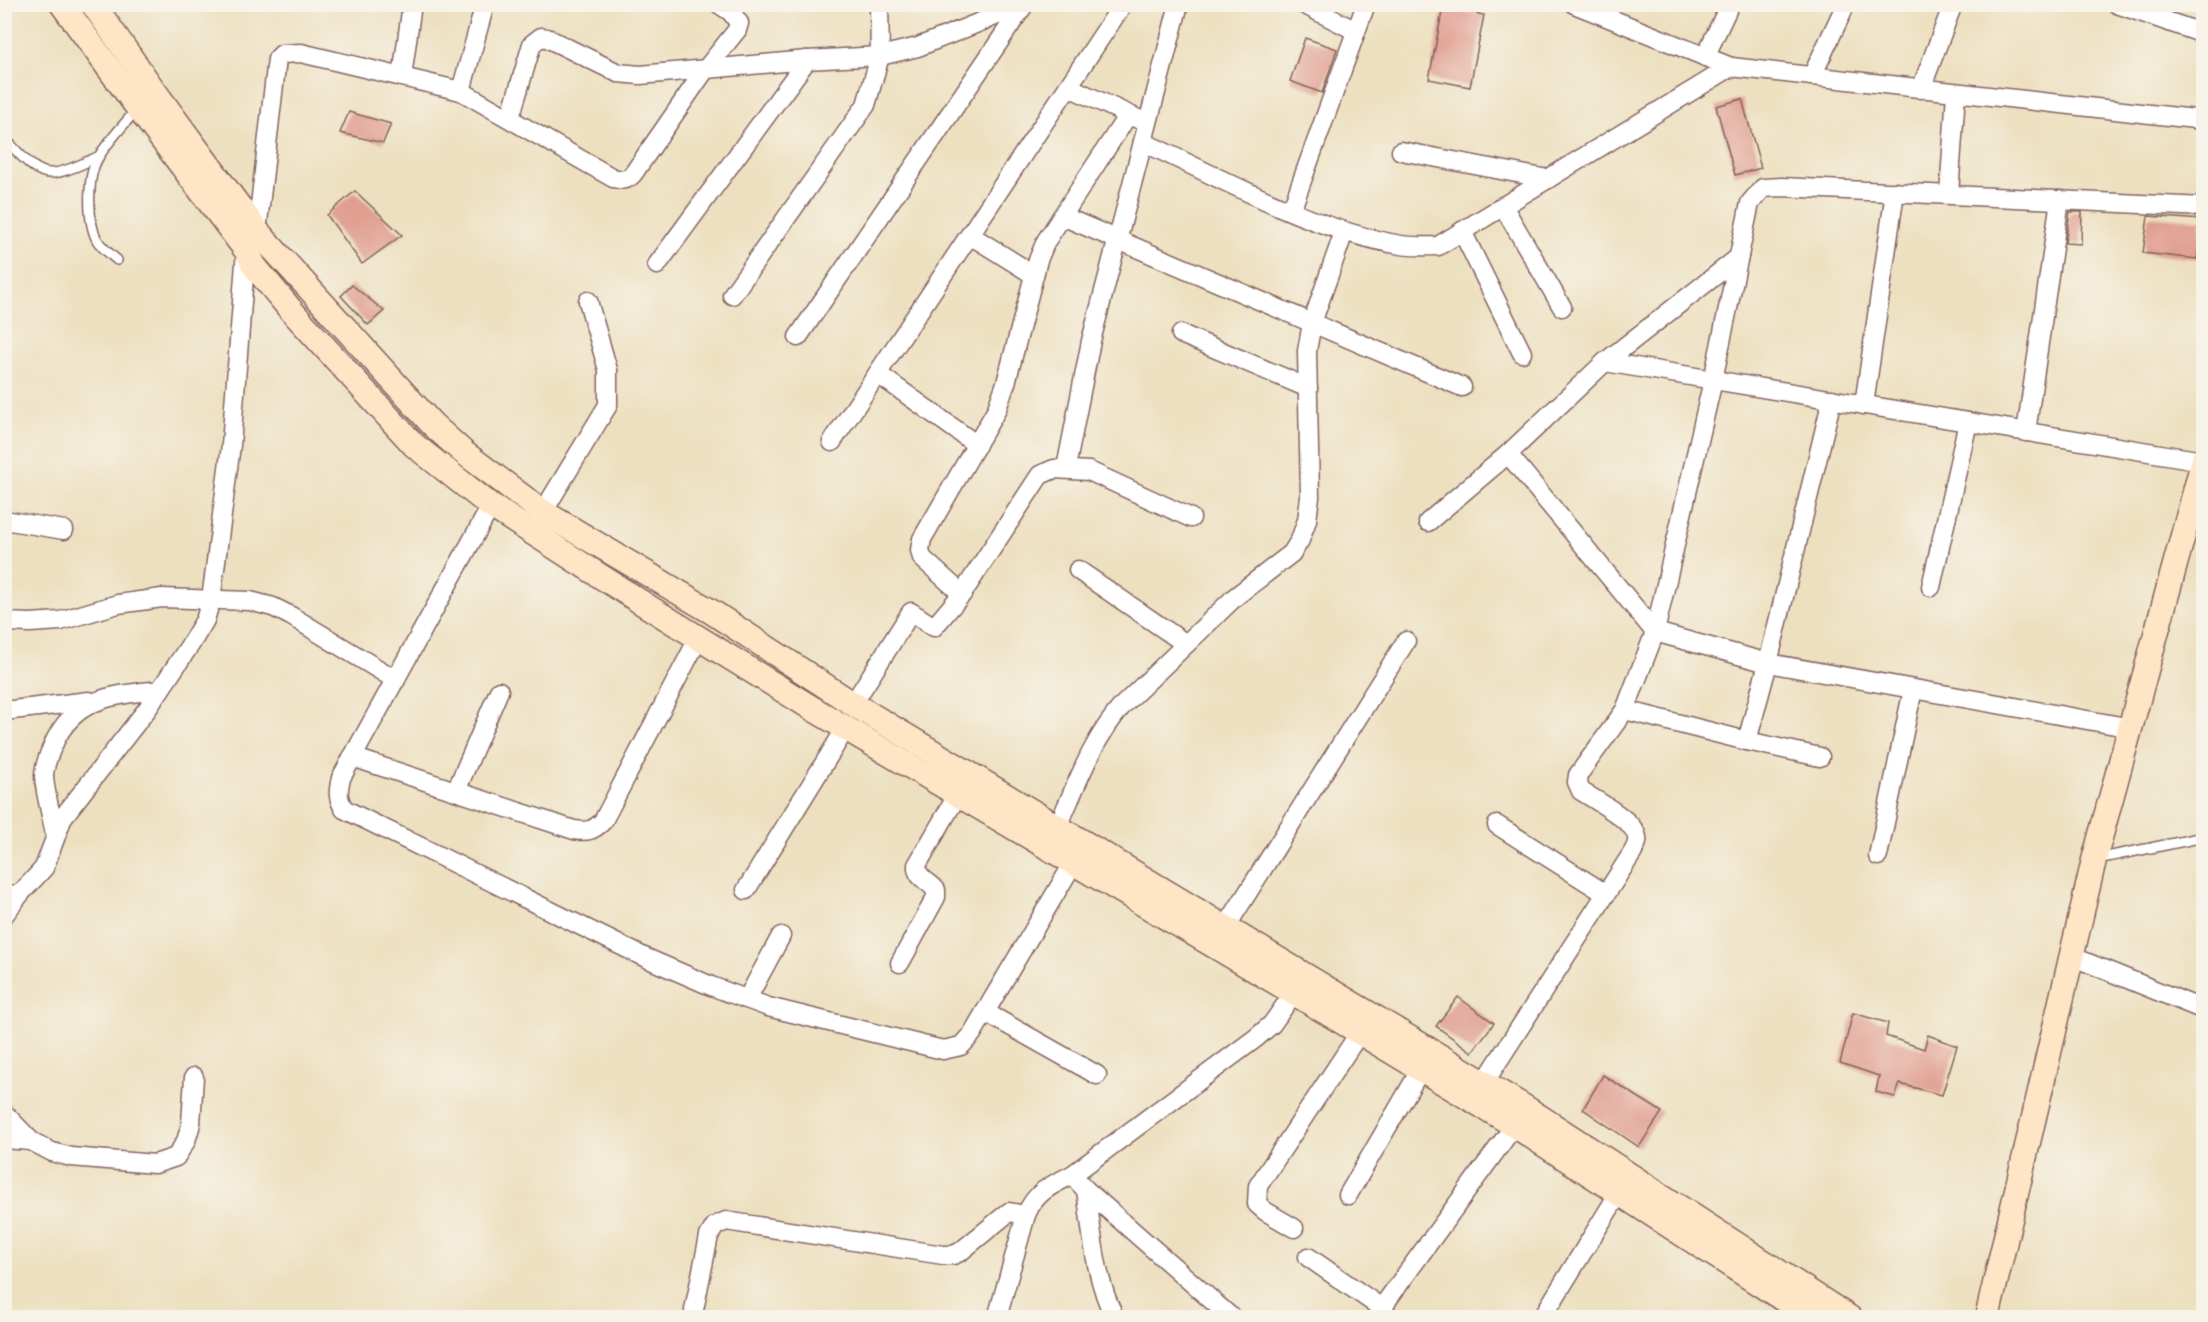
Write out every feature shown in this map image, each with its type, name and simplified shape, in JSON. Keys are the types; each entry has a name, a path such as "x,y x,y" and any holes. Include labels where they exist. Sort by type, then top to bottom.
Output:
{"street":[{"path":"62,4 138,108 252,241 432,424 463,452 543,512 712,612 853,704 1058,826 1080,853 1300,984 1484,1083 1520,1117 1619,1193 1812,1317"},
{"path":"93,4 152,88 252,241 255,267 290,309 414,445 491,506 810,707 958,794 1226,927 1360,1032 1421,1069 1520,1117 1850,1317"},
{"path":"402,77 412,4"},
{"path":"461,91 484,4"},
{"path":"4,915 12,895 44,868 63,817 160,690 205,620 211,600 231,445 252,241 277,59 282,54 301,53 461,91 613,178 622,180 629,179 705,70 737,30 739,23 731,12 719,4"},
{"path":"732,295 866,105 880,56 879,4"},
{"path":"832,442 1123,4"},
{"path":"1066,468 1092,341 1179,4"},
{"path":"1303,4 1356,31"},
{"path":"1291,211 1366,4"},
{"path":"1574,4 1602,10 1731,67 2204,120"},
{"path":"1705,57 1730,4"},
{"path":"1812,76 1846,4"},
{"path":"1921,89 1953,4"},
{"path":"2117,4 2204,34"},
{"path":"510,118 532,44 541,37 618,73 640,75 880,56 918,47 1024,5"},
{"path":"798,337 1024,5"},
{"path":"657,265 807,60"},
{"path":"1143,142 1291,211 1344,232 1402,246 1438,246 1731,67"},
{"path":"1069,87 1148,124"},
{"path":"1949,194 1956,93"},
{"path":"962,594 922,558 920,550 922,539 996,411 1006,383 1034,275 1046,241 1128,115"},
{"path":"1401,151 1548,179"},
{"path":"1484,1083 1638,842 1636,833 1629,824 1581,791 1577,782 1578,774 1625,710 1655,632 1713,380 1750,204 1763,188 1949,194 2204,207"},
{"path":"1864,405 1895,192"},
{"path":"2026,432 2060,200"},
{"path":"1503,206 1562,307"},
{"path":"1062,216 1462,387"},
{"path":"1462,231 1522,353"},
{"path":"1058,826 1095,743 1108,722 1235,597 1292,553 1300,540 1307,520 1310,497 1307,351 1312,323 1344,232"},
{"path":"970,235 1034,275"},
{"path":"1428,522 1508,454 1605,362 1739,257"},
{"path":"543,512 608,405 608,370 588,301"},
{"path":"1181,334 1308,388"},
{"path":"1605,362 2203,460 2132,728 2094,860 1987,1317"},
{"path":"878,374 977,445"},
{"path":"1747,741 1832,399"},
{"path":"1931,586 1968,422"},
{"path":"1508,454 1655,632 1768,663 2132,728"},
{"path":"853,704 911,612 934,627 962,594 1040,476 1054,469 1089,471 1191,518"},
{"path":"491,506 341,778 338,790 339,799 344,808 644,957 747,999 768,1007 943,1050 961,1046 972,1034 1080,853"},
{"path":"4,520 64,530"},
{"path":"1078,570 1186,645"},
{"path":"647,606 661,582"},
{"path":"4,622 60,621 118,604 151,599 250,601 273,607 396,680"},
{"path":"352,757 574,830 587,832 596,828 603,821 699,637"},
{"path":"1226,927 1407,641"},
{"path":"810,707 824,685"},
{"path":"1878,856 1913,688"},
{"path":"4,711 160,690"},
{"path":"456,791 500,691"},
{"path":"56,837 44,775 49,753 59,731 74,713 99,700"},
{"path":"1625,710 1820,757"},
{"path":"746,890 846,728"},
{"path":"900,963 936,897 936,890 920,877 917,871 919,860 958,794"},
{"path":"1497,825 1606,894"},
{"path":"747,999 781,936"},
{"path":"2071,956 2204,1010"},
{"path":"997,1317 1026,1215 1031,1203 1040,1192 1072,1175 1256,1038 1272,1024 1300,984"},
{"path":"985,1012 1097,1075"},
{"path":"1294,1228 1257,1204 1258,1186 1360,1032"},
{"path":"1348,1195 1421,1069"},
{"path":"4,1113 31,1141 52,1152 71,1157 155,1164 176,1157 186,1141 191,1124 194,1077"},
{"path":"1308,1257 1381,1313 1520,1117"},
{"path":"4,1139 31,1141"},
{"path":"1072,1175 1086,1190 1232,1317"},
{"path":"1086,1190 1100,1273 1108,1304 1115,1317"},
{"path":"1542,1317 1619,1193"},
{"path":"694,1310 709,1236 715,1226 726,1221 953,1255 960,1252 1009,1212 1026,1215"}],"lane":[{"path":"117,260 97,240 90,186 98,157 138,108"},
{"path":"4,138 42,172 54,173 98,157"},
{"path":"2094,860 2204,837"}],"building":[{"path":"1443,7 1484,15 1470,87 1429,79"},
{"path":"1305,38 1337,49 1322,93 1290,81"},
{"path":"1742,99 1761,168 1735,175 1716,106"},
{"path":"349,112 391,124 383,143 340,133"},
{"path":"355,191 402,235 362,264 327,215"},
{"path":"2070,212 2082,212 2081,244 2065,243"},
{"path":"2148,216 2202,220 2197,259 2143,253"},
{"path":"352,285 384,311 368,325 341,296"},
{"path":"1458,997 1494,1023 1472,1052 1436,1026"},
{"path":"1853,1013 1888,1023 1886,1036 1924,1049 1928,1035 1957,1046 1942,1095 1900,1084 1895,1097 1876,1092 1879,1076 1840,1063"},
{"path":"1603,1075 1662,1112 1639,1147 1583,1109"}]}
